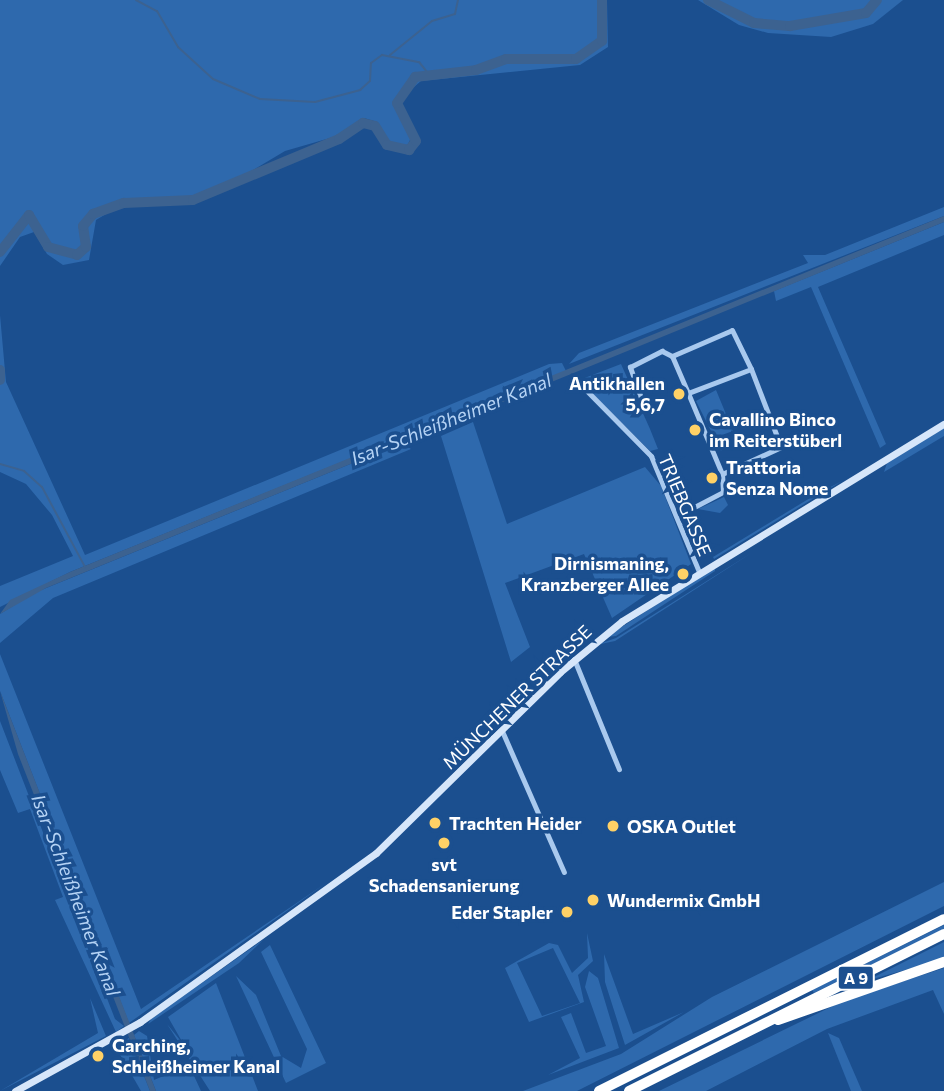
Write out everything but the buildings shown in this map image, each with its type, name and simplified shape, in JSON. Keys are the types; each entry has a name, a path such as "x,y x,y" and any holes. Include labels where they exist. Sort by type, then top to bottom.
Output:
{"highway":[{"name":"A 9","path":"599,1091 944,919"},
{"name":"A 9","path":"629,1091 944,934"},
{"path":"768,1022 944,962"}],"main road":[{"name":"MÜNCHENER STRASSE","path":"15,1091 121,1034 376,853 575,662 699,572 944,424"}],"street":[{"path":"645,409 630,366 662,351 672,355 732,330 751,369 781,447 722,474"},
{"path":"672,355 722,474 723,492 677,516"},
{"path":"688,393 751,369"},
{"name":"TRIEBGASSE","path":"586,390 651,456 699,572"},
{"path":"575,662 619,769"},
{"path":"502,731 564,872"}],"shaded area":[{"path":"0,0 607,0 608,47 580,65 421,81 394,104 412,136 406,148 392,145 374,121 364,118 337,136 285,151 216,192 168,206 126,202 96,220 89,260 63,265 47,254 34,232 20,237 0,266"},
{"path":"698,0 903,0 873,24 831,37 768,33 739,25"},
{"path":"944,207 944,216 569,364 579,353 808,263 803,255 825,255"},
{"path":"944,222 944,235 818,287 886,444 880,448 811,287 776,301 774,291"},
{"path":"0,315 6,382 85,555 549,364 562,363 566,371 70,572 0,607 0,586 73,556 52,515 26,484 0,472"},
{"path":"621,364 658,449 650,451 585,386 582,379"},
{"path":"716,390 733,431 719,436 728,443 721,451 696,401"},
{"path":"473,422 507,524 645,467 661,486 691,564 612,618 584,554 505,583 530,647 511,662 441,436"},
{"path":"944,428 944,436 884,472 887,463"},
{"path":"402,443 411,449 53,598 0,643 0,614 34,593"},
{"path":"842,481 714,559 713,557"},
{"path":"724,497 728,505 720,513 698,509"},
{"path":"753,552 615,641 596,645 616,638"},
{"path":"715,567 715,571 616,636 606,637"},
{"path":"0,654 141,1009 326,883 129,1023 0,691"},
{"path":"0,721 115,1019 124,1026 116,1032 55,900 63,897 30,809 18,813 0,770"},
{"path":"944,882 944,906 577,1091 523,1091 621,1054 712,997"},
{"path":"944,925 944,929 814,993 812,990"},
{"path":"587,933 593,961 578,975 584,1002 529,1022 505,968 549,943 558,945 572,973 588,958","holes":["553,948 580,1003 542,1016 517,963"]},
{"path":"263,940 239,963 148,1024 152,1018"},
{"path":"944,942 944,959 866,981"},
{"path":"270,945 326,1063 286,1083 236,976 256,995 281,1056 301,1068 307,1049 261,952"},
{"path":"604,954 633,1034 684,1012 625,1045 605,982"},
{"path":"944,968 944,1014 933,990 827,1029 706,1091 659,1091 843,1001"},
{"path":"589,971 598,978 619,1048 548,1075 580,1058 561,1017 571,1013 586,1053 606,1046 585,987"},
{"path":"216,983 258,1091 210,1091 167,1024 184,1045 168,1017"},
{"path":"90,998 106,1036 0,1091 98,1033"},
{"path":"139,1031 147,1036 154,1080 189,1065 201,1091 156,1091 134,1035"},
{"path":"828,1033 839,1038 862,1091 851,1091"},
{"path":"129,1038 150,1091 141,1091 115,1046"}],"water":[{"name":"Isar-Schleißheimer Kanal","path":"944,216 944,222 46,588 0,614 10,600 70,572"},
{"name":"Isar-Schleißheimer Kanal","path":"0,691 156,1091 150,1091 18,754"}],"waterway":[{"path":"136,0 157,11 178,47 213,79 260,99 315,102 360,90 370,81 371,63 382,55 419,62 427,72"},
{"path":"390,55 432,21 455,14 458,0"},
{"path":"0,252 29,215 48,247 77,255 86,247 83,226 93,214 124,203 193,200 339,139 363,123 375,126 387,145 409,150 416,141 397,103 415,77 476,70 506,59 576,59 602,41 602,0"},
{"path":"708,0 754,23 790,26 866,13 877,0"},
{"path":"0,370 0,380"},
{"path":"0,464 24,471 42,487 85,567"}],"place":[{"name":"Antikhallen 5,6,7","path":"679,394"},
{"name":"Cavallino Binco im Reiterstüberl","path":"695,430"},
{"name":"Trattoria Senza Nome","path":"712,478"},
{"name":"Dirnismaning, Kranzberger Allee","path":"683,574"},
{"name":"Trachten Heider","path":"435,823"},
{"name":"OSKA Outlet","path":"613,826"},
{"name":"svt Schadensanierung","path":"444,843"},
{"name":"Wundermix GmbH","path":"593,900"},
{"name":"Eder Stapler","path":"567,912"},
{"name":"Garching, Schleißheimer Kanal","path":"98,1056"}]}
